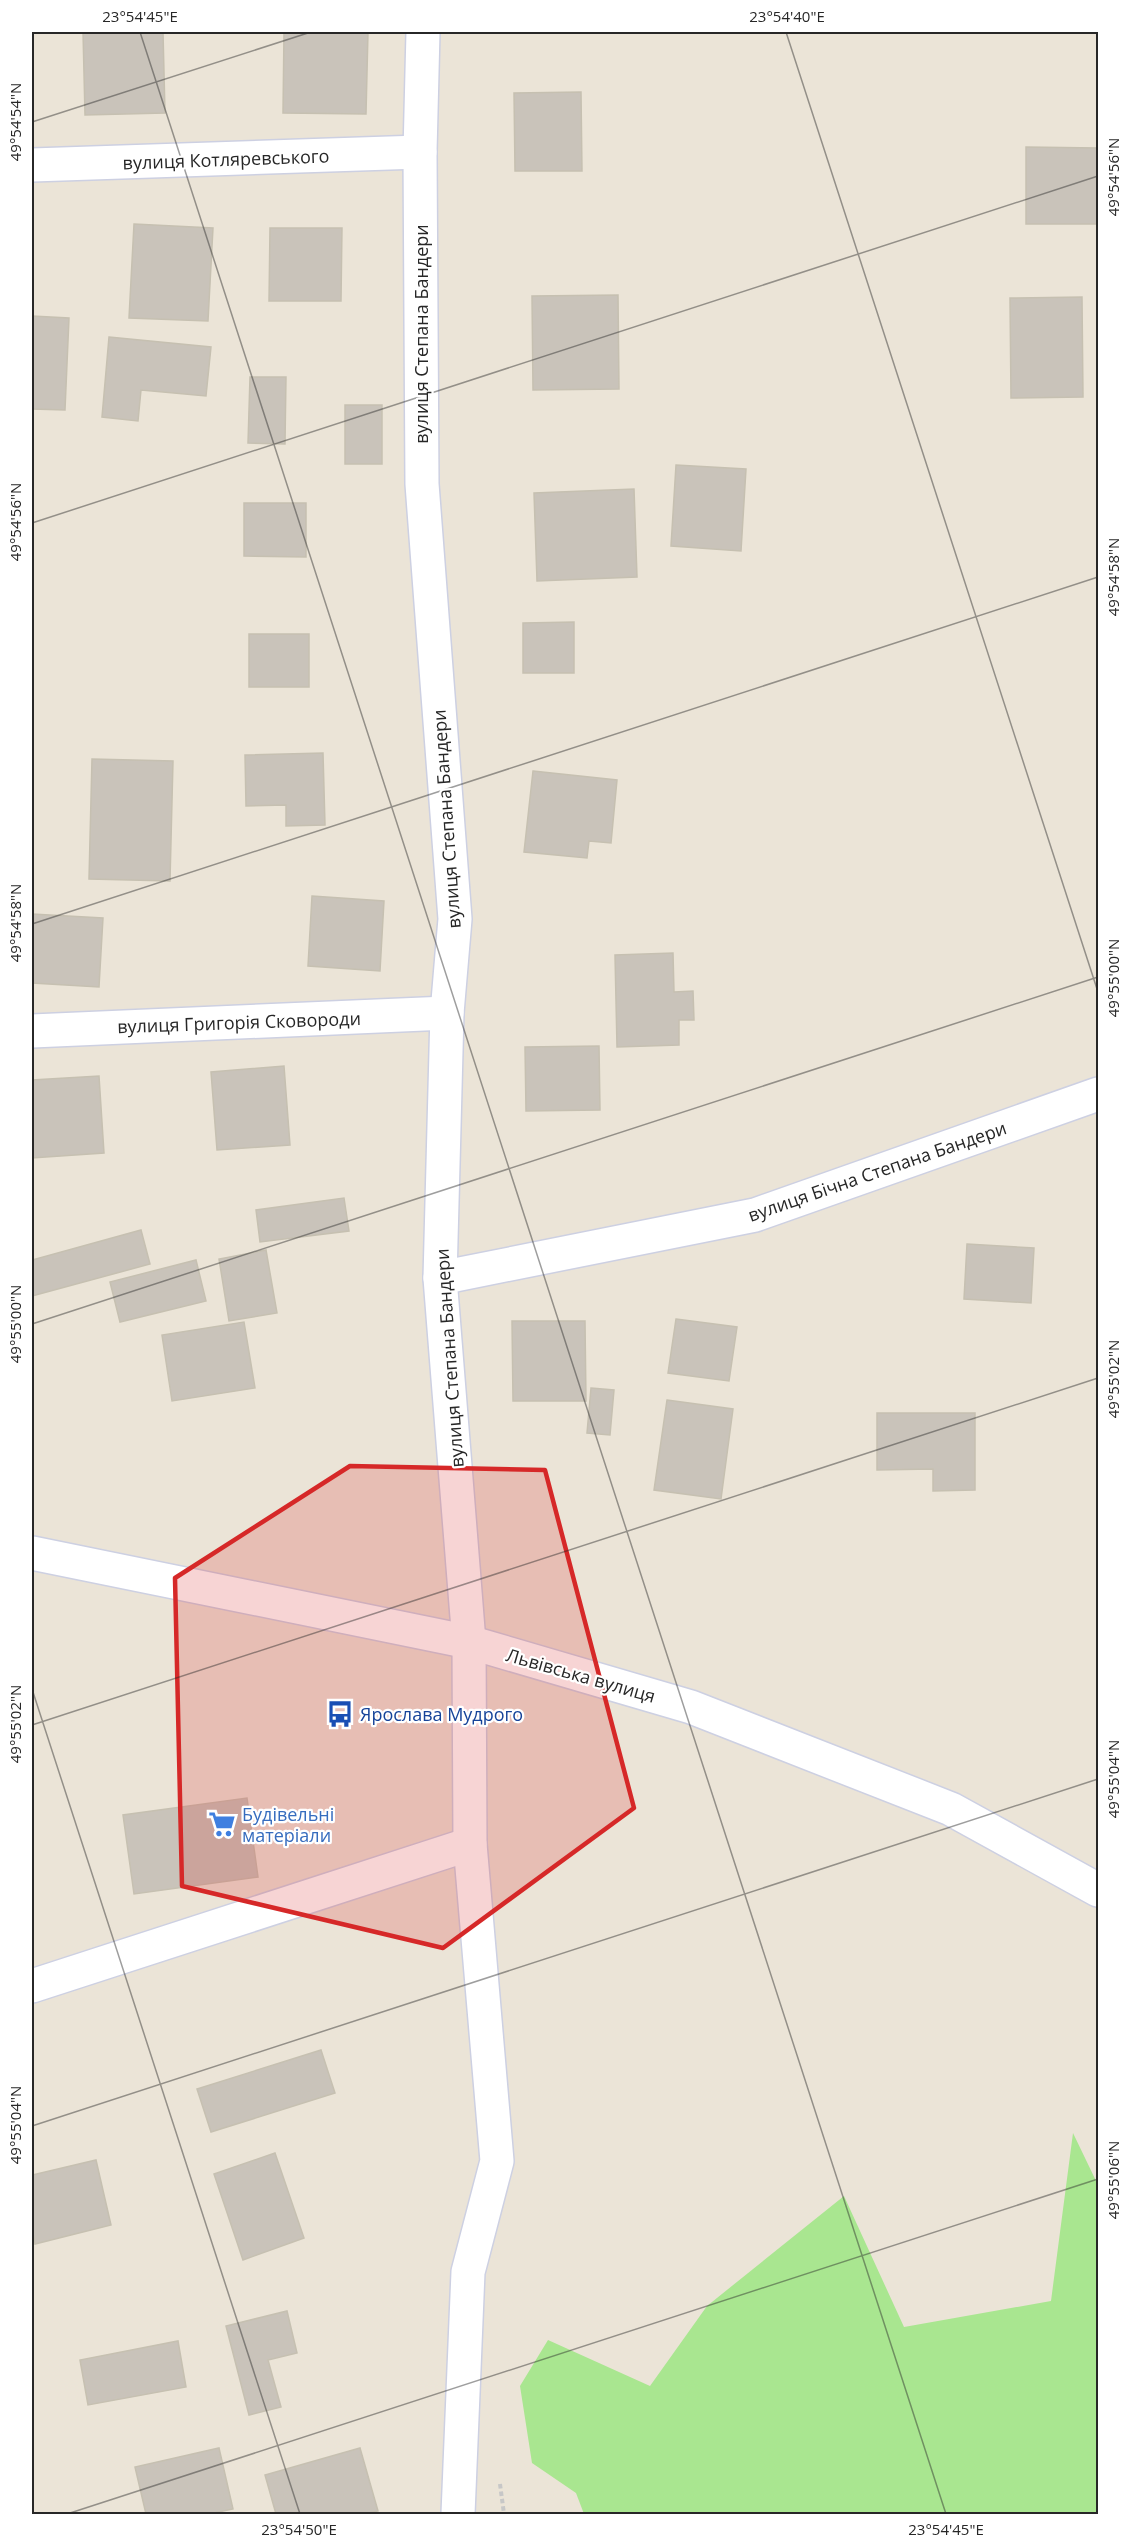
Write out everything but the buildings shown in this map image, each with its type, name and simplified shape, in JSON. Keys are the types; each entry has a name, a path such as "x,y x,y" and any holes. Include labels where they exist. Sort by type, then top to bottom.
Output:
{"street":[{"name":"вулиця Степана Бандери","path":"423,32 420,152 422,484 455,919 447,1013 440,1278 469,1642 470,1844 496,2161 468,2272 458,2514"},
{"name":"вулиця Котляревського","path":"32,165 420,152"},
{"name":"вулиця Григорія Сковороди","path":"32,1031 447,1013"},
{"name":"вулиця Бічна Степана Бандери","path":"440,1278 755,1215 1098,1094"},
{"name":"Львівська вулиця","path":"32,1553 469,1642 692,1707 951,1809 1098,1890"},
{"path":"32,1986 470,1844"}],"highlighted area":[{"path":"350,1466 545,1470 634,1808 443,1948 182,1886 175,1578"}],"green space":[{"path":"1073,2133 1098,2185 1098,2514 584,2514 576,2493 532,2463 520,2386 548,2340 650,2386 707,2306 844,2196 904,2327 1051,2301"}],"place":[{"name":"Ярослава Мудрого","path":"340,1714"},
{"name":"Будівельні матеріали","path":"222,1824"}]}
